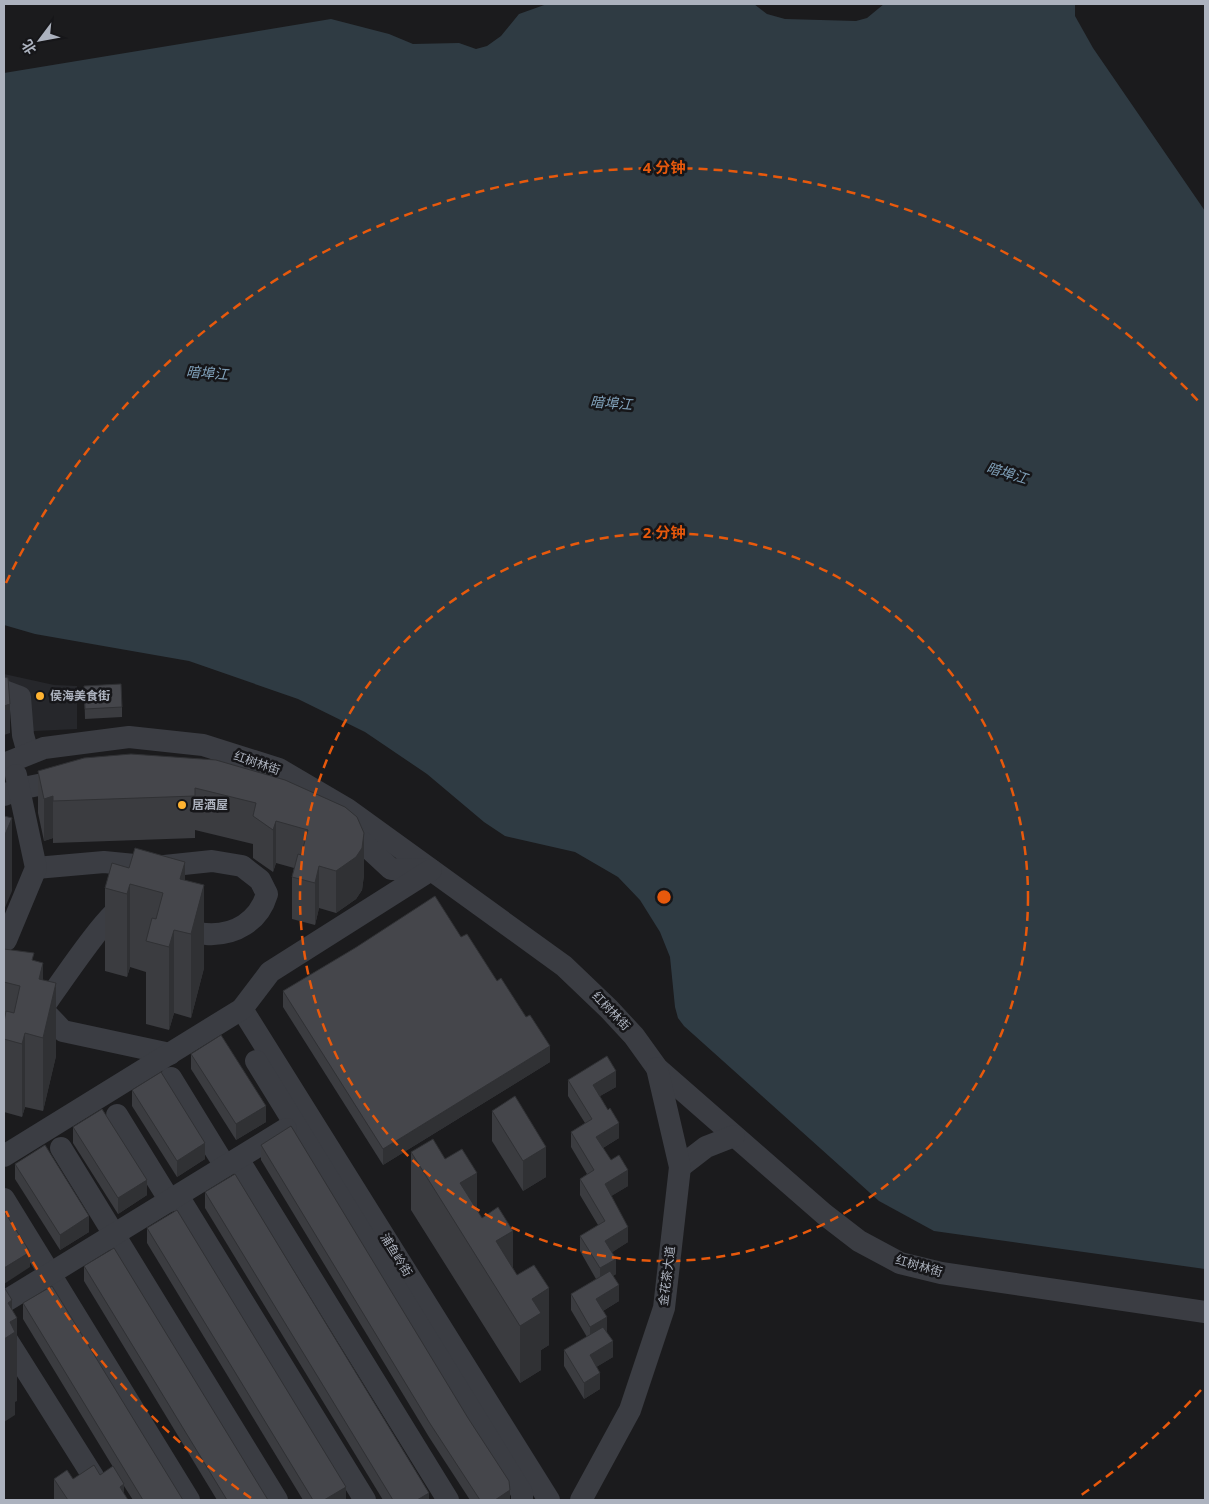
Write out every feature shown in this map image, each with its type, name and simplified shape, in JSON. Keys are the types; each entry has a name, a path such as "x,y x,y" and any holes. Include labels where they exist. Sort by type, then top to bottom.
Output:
{"street":[{"path":"4,691 20,697 23,735 15,759 11,792 36,868 19,913 4,941"},
{"name":"红树林街","path":"15,759 67,744 129,737 203,745 279,769 347,810 564,966 610,1009 634,1036 657,1068 824,1214 859,1241 900,1263 941,1273 1205,1312"},
{"path":"11,792 90,774"},
{"path":"316,815 349,830 391,869 431,870"},
{"path":"36,868 104,862 154,867 212,861 242,866 260,880 266,894 262,907 250,921 232,932 205,934 175,926 139,902 121,905 99,931 42,1009"},
{"path":"4,1156 242,1010 270,972 431,870"},
{"path":"4,1010 42,1009 63,1032 170,1054"},
{"name":"浦鱼岭街","path":"242,1010 549,1500"},
{"path":"256,1061 522,1492 522,1500"},
{"name":"金花茶大道","path":"581,1500 630,1410 664,1308 680,1167 657,1068"},
{"path":"171,1078 232,1163 448,1500"},
{"path":"117,1115 174,1198 364,1500"},
{"path":"4,1302 294,1124"},
{"path":"680,1167 706,1147 734,1136"},
{"path":"61,1148 277,1500"},
{"path":"4,1199 189,1500"},
{"path":"4,1335 108,1500"}],"shaded area":[{"name":"侯海美食街","path":"4,674 54,685 77,686 77,729 14,732 10,708 4,705"}],"water":[{"name":"暗埠江","path":"547,4 754,4 767,14 785,19 856,21 867,18 884,4 1075,4 1075,16 1093,48 1205,211 1205,1269 934,1231 879,1201 684,1026 678,1018 675,1007 670,957 660,932 640,900 618,877 575,852 505,836 484,822 427,774 365,732 298,699 189,661 35,634 4,625 4,73 331,19 389,34 413,44 459,43 476,49 487,46 501,36 519,14"}],"building":[{"path":"4,677 8,678 10,704 4,706"},
{"path":"121,684 122,707 85,709 84,686"},
{"path":"131,754 216,760 285,780 345,807 357,817 364,833 362,848 356,857 336,871 319,866 315,883 292,877 298,854 301,855 308,830 276,821 273,830 253,816 256,803 195,788 195,796 53,801 53,796 44,799 38,771 84,758"},
{"path":"4,816 12,818 4,837"},
{"path":"135,848 185,862 180,879 204,885 191,934 174,930 169,947 146,941 152,918 156,919 163,893 130,884 127,894 105,888 112,863 129,868"},
{"path":"435,896 461,937 467,934 497,981 501,978 526,1017 530,1015 550,1046 383,1149 283,991 355,948"},
{"path":"4,949 34,953 32,960 43,963 39,979 56,983 43,1038 25,1033 22,1044 4,1039 6,1011 14,1013 20,986 4,982"},
{"path":"221,1035 266,1106 236,1124 191,1054"},
{"path":"607,1056 616,1071 593,1085 608,1110 610,1108 619,1123 596,1137 611,1160 619,1155 628,1170 605,1184 628,1227 605,1241 616,1259 600,1268 580,1236 605,1221 580,1179 594,1170 571,1132 592,1119 568,1080"},
{"path":"161,1072 205,1143 177,1161 132,1090"},
{"path":"515,1096 546,1147 523,1161 492,1111"},
{"path":"102,1109 147,1180 118,1198 73,1127"},
{"path":"291,1126 468,1418 509,1481 510,1490 495,1500 480,1500 429,1422 261,1145"},
{"path":"433,1139 445,1159 462,1149 477,1173 460,1183 482,1218 498,1207 513,1231 496,1241 517,1275 534,1265 549,1288 532,1299 541,1313 520,1326 411,1152"},
{"path":"45,1145 89,1216 60,1235 15,1164"},
{"path":"235,1174 429,1493 417,1500 393,1500 205,1192"},
{"path":"177,1210 346,1487 324,1500 313,1500 147,1228"},
{"path":"4,1211 30,1252 4,1268"},
{"path":"114,1248 268,1500 227,1500 84,1266"},
{"path":"610,1271 619,1285 596,1299 607,1317 590,1327 571,1294"},
{"path":"52,1286 183,1500 143,1500 23,1303"},
{"path":"4,1287 12,1300 8,1303 17,1318 10,1322 15,1332 4,1339"},
{"path":"603,1327 613,1341 590,1355 600,1373 584,1383 564,1350"},
{"path":"94,1465 100,1475 113,1466 124,1484 120,1487 128,1500 68,1500 54,1479 67,1470 73,1479"}],"place":[{"name":"侯海美食街","path":"40,696"},
{"name":"居酒屋","path":"182,805"}]}
